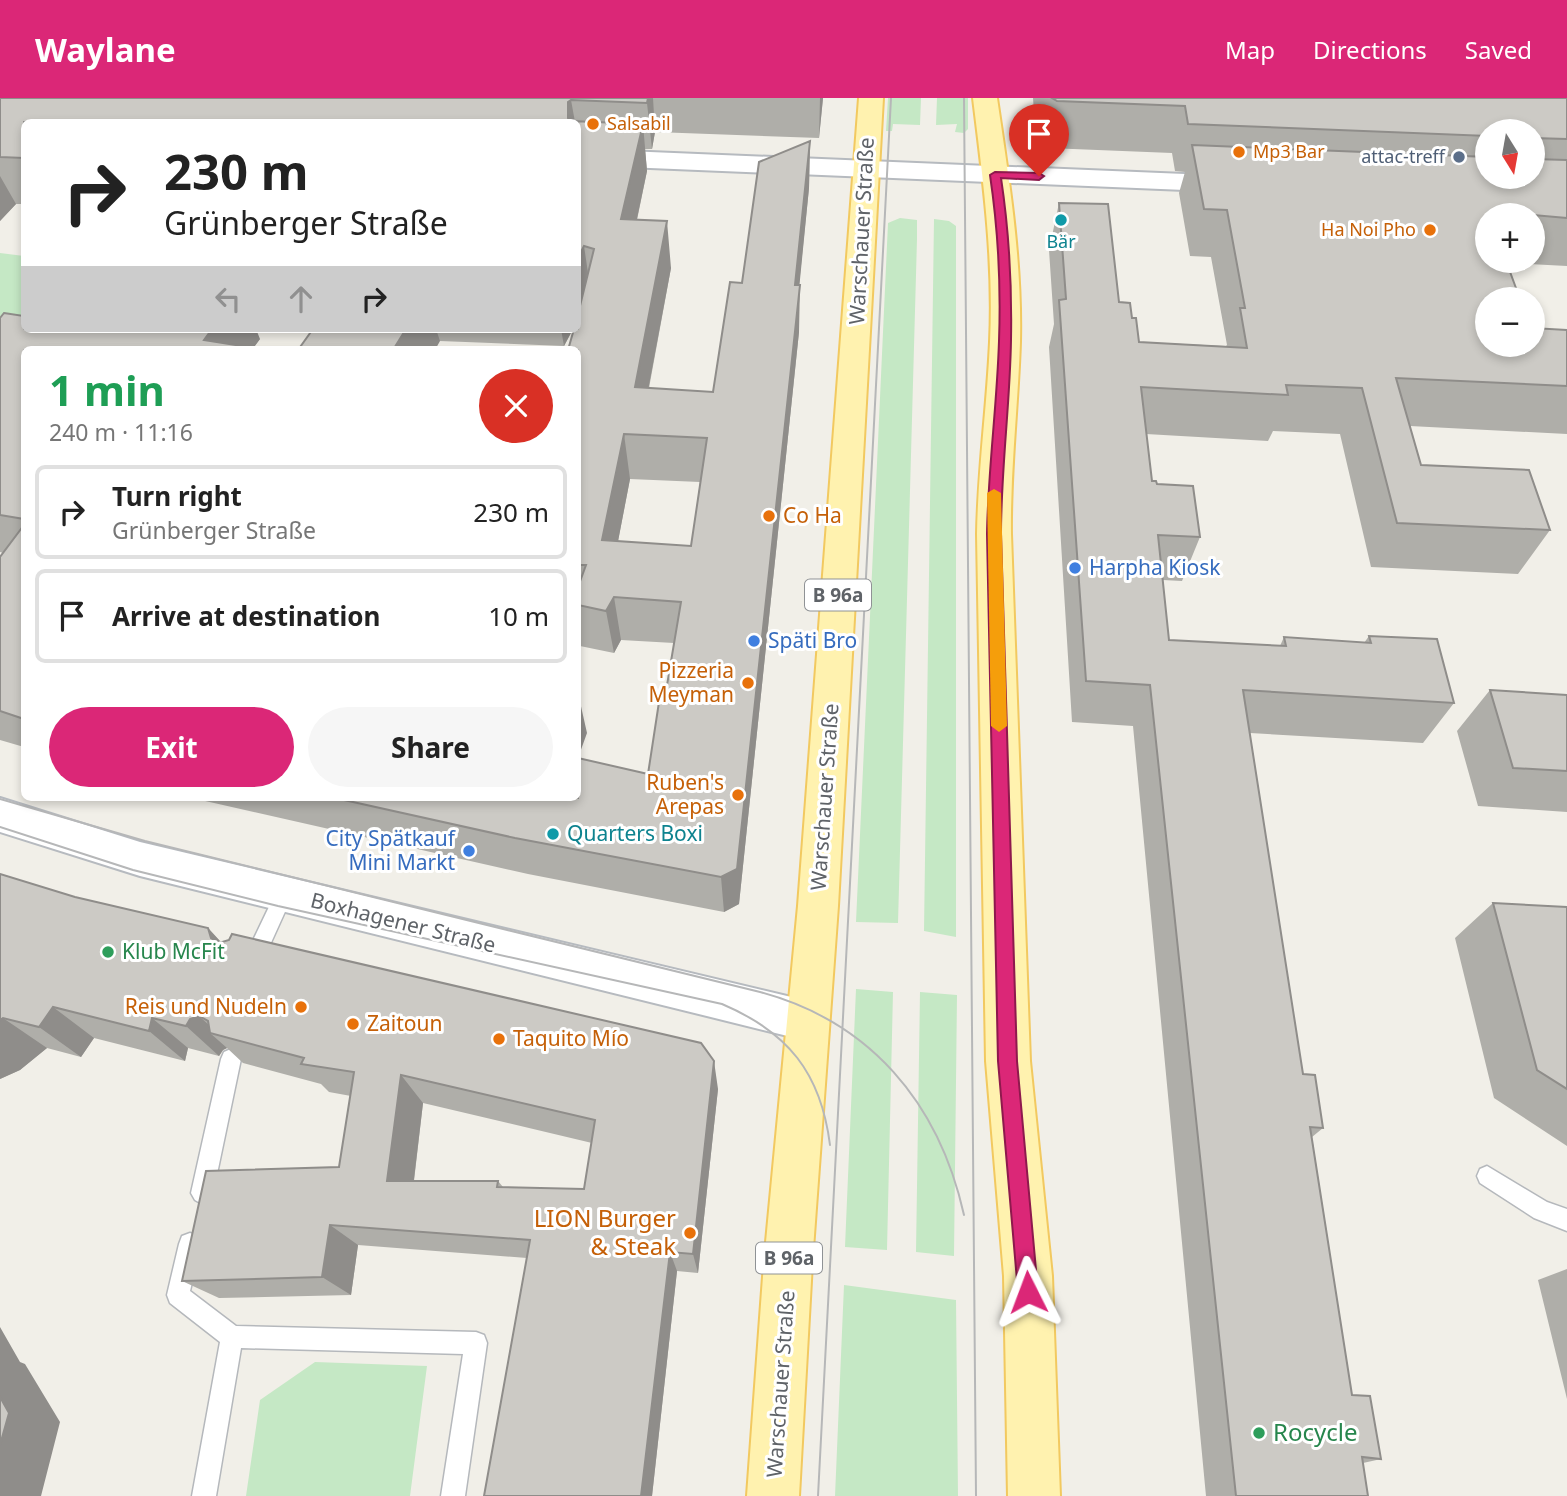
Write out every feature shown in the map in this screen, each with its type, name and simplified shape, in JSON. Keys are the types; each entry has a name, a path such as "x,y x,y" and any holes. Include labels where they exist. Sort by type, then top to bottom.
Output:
{"main road":[{"name":"Warschauer Straße","path":"773,1496 871,98"},
{"path":"985,98 1001,215 1005,341 994,483 994,534 1007,1061 1028,1276 1034,1496"}],"street":[{"path":"581,157 1261,186"},
{"name":"Boxhagener Straße","path":"0,815 140,859 808,1021"}],"lane":[{"path":"251,965 284,894"},
{"path":"231,1059 178,1295 232,1337 476,1343 453,1496"},
{"path":"1487,1176 1541,1211 1567,1220"},
{"path":"204,1496 232,1337"}],"green space":[{"path":"888,98 921,98 920,125 893,124 892,131 886,131"},
{"path":"937,98 968,98 968,129 964,133 955,132 957,124 936,125"},
{"path":"900,218 917,220 917,239 898,923 856,922 888,223"},
{"path":"934,219 949,221 956,226 956,937 924,931"},
{"path":"0,253 21,256 21,333 24,333 24,346 21,346 21,356 0,400"},
{"path":"856,989 893,992 887,1250 845,1247"},
{"path":"920,992 957,995 954,1256 916,1252"},
{"path":"844,1285 956,1300 958,1496 835,1496"},
{"path":"315,1362 427,1366 410,1496 246,1496 260,1400"}],"building":[{"path":"0,98 648,98 647,103 571,100 568,102 569,119 21,119 21,158 0,157"},
{"path":"1052,98 1567,98 1567,139 1545,138 1545,119 1475,119 1475,135 1188,124 1185,106 1057,101"},
{"path":"581,121 643,124 621,219 667,221 635,387 713,392 730,282 742,283 759,162 810,141 795,285 800,285 737,869 721,877 515,838 348,801 581,801 581,759 648,774 659,702 664,703 681,602 614,597 606,611 581,606 581,579 586,565 581,565 581,346 569,346 573,333 581,333 581,302 594,249 584,246 581,252","holes":["624,434 707,438 691,546 602,540"]},
{"path":"1192,145 1475,156 1475,189 1545,189 1545,159 1567,160 1567,218 1545,216 1545,203 1475,203 1475,273 1510,273 1516,287 1475,287 1475,357 1545,357 1545,329 1567,330 1567,386 1396,378 1421,465 1529,470 1550,530 1397,523 1362,388 1286,385 1288,395 1141,387 1152,481 1157,484 1193,486 1200,537 1158,535 1169,640 1286,646 1284,637 1371,643 1369,636 1437,639 1454,703 1243,690 1303,1074 1315,1075 1323,1128 1310,1127 1352,1395 1370,1396 1381,1459 1362,1457 1368,1496 1236,1496 1150,685 1086,681 1059,300 1066,299 1059,203 1108,204 1119,302 1130,303 1132,318 1136,318 1139,342 1247,348 1240,308 1245,308 1227,210 1204,209"},
{"path":"4,313 21,316 21,333 209,333 204,340 242,346 21,346 21,518 0,515 0,318"},
{"path":"310,333 404,333 395,346 301,346"},
{"path":"21,529 21,718 0,711 0,557"},
{"path":"1490,690 1567,695 1567,771 1513,768"},
{"path":"0,874 75,897 208,928 211,938 219,943 229,940 232,934 701,1043 714,1061 693,1254 670,1252 641,1496 484,1496 530,1240 330,1225 322,1277 182,1281 206,1171 339,1167 354,1072 301,1064 304,1058 210,1033 208,1021 199,1016 190,1019 186,1026 152,1018 149,1031 53,1007 39,1027 3,1018 0,1020","holes":["401,1075 595,1120 584,1189 497,1187 498,1181 387,1181"]},
{"path":"1493,903 1567,907 1567,1089 1537,1070"},
{"path":"0,1397 9,1413 0,1445"}],"tram line":[{"path":"842,1029 891,98"},
{"path":"964,98 976,1496"},
{"path":"0,799 145,841 756,991 797,1004 842,1029"},
{"path":"0,827 133,870 278,906 722,1004 765,1028 797,1058 819,1097 830,1145"},
{"path":"818,1496 842,1029"},
{"path":"842,1029 865,1045 893,1072 917,1103 937,1137 953,1174 964,1215"}],"slow traffic":[{"path":"994,493 999,726"}],"place":[{"name":"Salsabil","path":"593,124"},
{"name":"Mp3 Bar","path":"1239,152"},
{"name":"attac-treff","path":"1459,157"},
{"name":"Bär","path":"1061,220"},
{"name":"Ha Noi Pho","path":"1430,230"},
{"name":"Co Ha","path":"769,516"},
{"name":"Harpha Kiosk","path":"1075,568"},
{"name":"Späti Bro","path":"754,641"},
{"name":"Pizzeria Meyman","path":"748,683"},
{"name":"Ruben's Arepas","path":"738,795"},
{"name":"Quarters Boxi","path":"553,834"},
{"name":"City Spätkauf Mini Markt","path":"469,851"},
{"name":"Klub McFit","path":"108,952"},
{"name":"Reis und Nudeln","path":"301,1007"},
{"name":"Zaitoun","path":"353,1024"},
{"name":"Taquito Mío","path":"499,1039"},
{"name":"LION Burger & Steak","path":"690,1233"},
{"name":"Rocycle","path":"1259,1433"}],"route":[{"path":"1028,1292 1007,1061 994,534 994,483 1005,341 1001,215 995,175 1039,176"}]}
